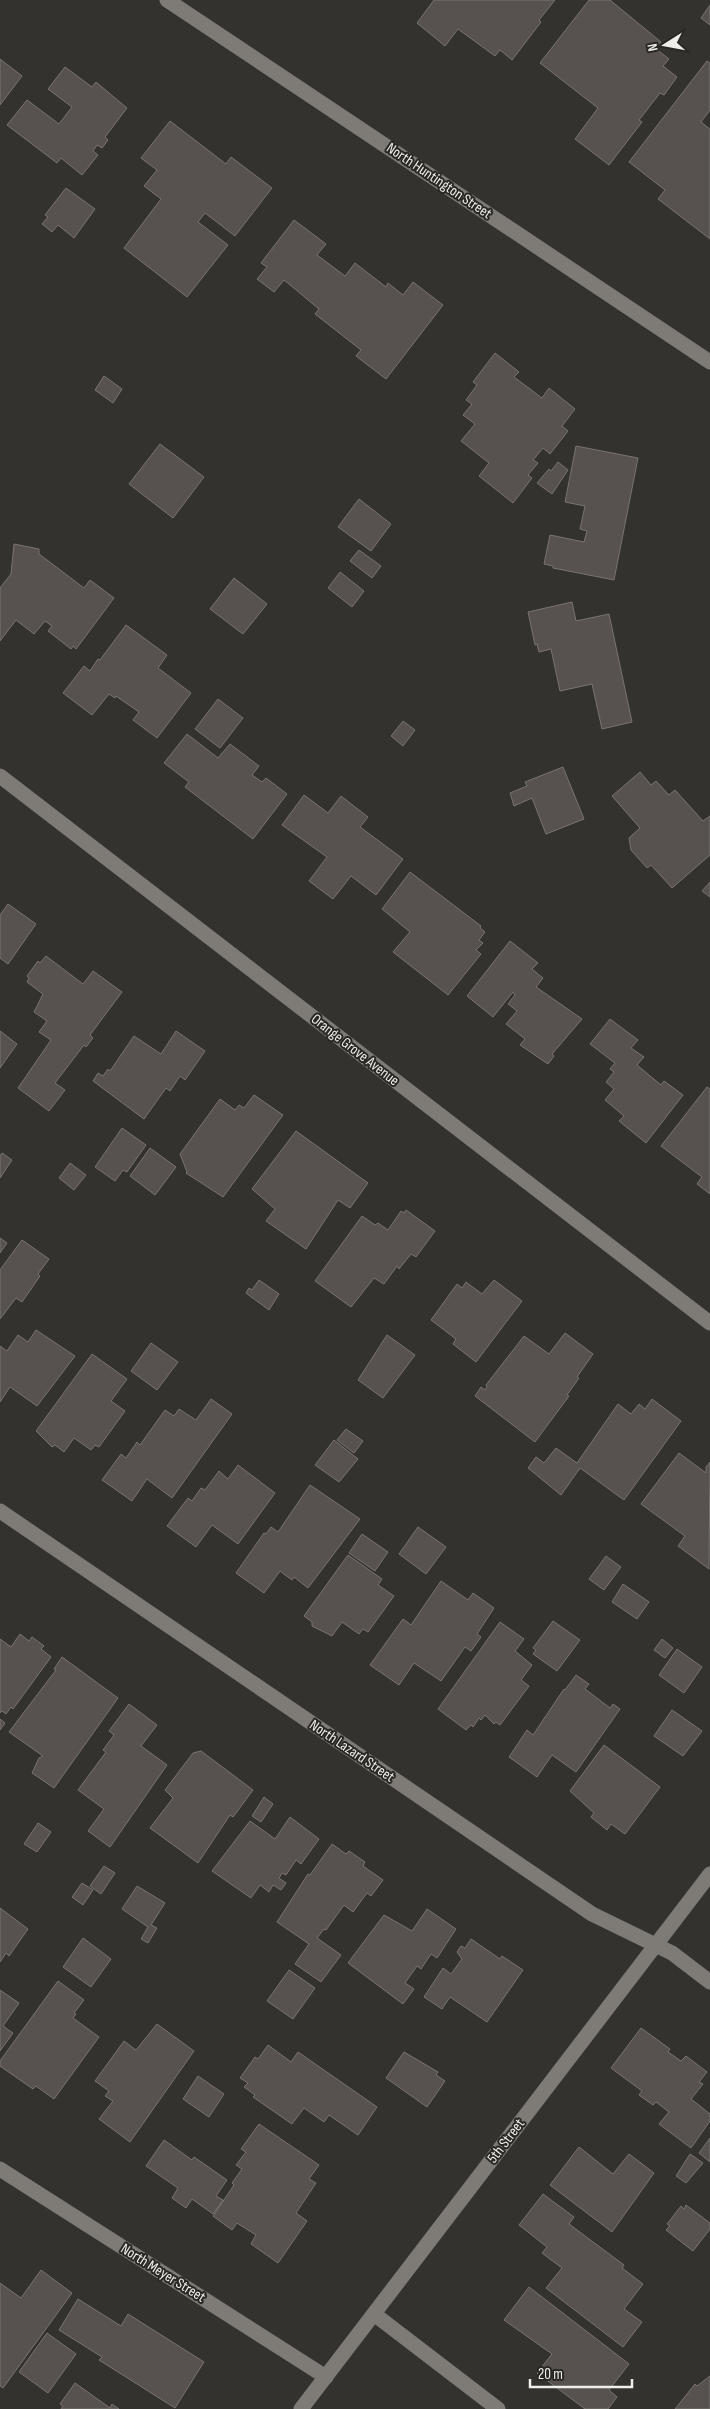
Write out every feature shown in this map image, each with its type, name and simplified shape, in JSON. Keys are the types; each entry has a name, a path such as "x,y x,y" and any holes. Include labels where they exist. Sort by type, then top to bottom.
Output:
{"street":[{"name":"North Huntington Street","path":"167,0 710,362"},
{"name":"Orange Grove Avenue","path":"0,776 710,1323"},
{"name":"North Lazard Street","path":"0,1511 592,1914 672,1953 710,1982"},
{"name":"5th Street","path":"301,2409 710,1874"},
{"name":"North Meyer Street","path":"0,2169 326,2377"},
{"path":"374,2314 498,2409"}],"building":[{"path":"434,0 555,0 512,60 500,50 495,56 458,29 445,46 417,23"},
{"path":"589,0 610,0 661,42 656,49 669,59 663,66 677,77 664,95 660,93 639,120 642,122 609,165 575,139 598,108 540,63"},
{"path":"710,5 710,25 701,18"},
{"path":"0,59 22,76 0,105"},
{"path":"707,61 710,63 710,110 701,122 710,129 710,239 658,199 665,190 629,162"},
{"path":"65,67 92,87 96,82 127,108 105,137 108,140 102,148 97,145 93,151 98,155 82,175 61,158 57,163 7,125 27,100 59,124 72,107 48,89"},
{"path":"170,121 226,164 231,157 272,188 235,236 205,213 198,222 228,245 187,297 124,248 161,199 144,186 157,170 141,158"},
{"path":"66,188 95,209 74,238 58,225 52,232 42,224 48,217 45,215"},
{"path":"294,220 326,244 317,255 345,276 355,263 386,287 388,283 403,295 413,282 443,305 386,379 356,356 361,350 315,314 319,309 284,280 274,292 257,279 267,267 261,263"},
{"path":"495,353 519,372 514,377 542,398 549,388 575,409 562,426 568,431 550,454 543,448 533,460 538,463 528,475 532,478 513,503 479,476 489,463 461,441 475,424 463,415 472,404 466,400 477,385 473,382"},
{"path":"104,376 122,389 113,403 95,390"},
{"path":"160,444 204,477 173,518 129,484"},
{"path":"576,446 638,458 614,580 553,568 553,566 544,564 550,535 584,542 587,531 580,529 585,506 565,502"},
{"path":"558,462 568,470 552,494 537,483"},
{"path":"359,499 391,524 371,551 338,527"},
{"path":"14,544 39,549 39,554 84,588 90,580 114,598 76,649 73,646 71,649 48,631 52,626 45,621 34,634 16,620 0,641 0,588 11,574"},
{"path":"359,550 381,566 372,578 350,561"},
{"path":"340,572 364,591 352,607 328,588"},
{"path":"234,578 267,604 243,634 210,609"},
{"path":"572,602 576,621 609,614 632,722 602,729 592,684 560,691 551,649 539,652 537,644 535,645 528,612"},
{"path":"126,625 167,655 158,668 191,693 157,738 133,720 139,712 116,696 115,698 109,694 92,715 63,693 84,666 90,671"},
{"path":"218,699 243,718 220,748 195,729"},
{"path":"403,721 415,730 403,746 391,736"},
{"path":"187,734 218,758 230,744 259,766 252,775 262,782 266,778 287,794 253,839 185,787 189,782 164,763"},
{"path":"563,767 584,819 546,834 532,798 514,806 510,793 527,786 525,782"},
{"path":"640,772 651,785 656,781 669,795 675,790 703,821 710,816 710,855 672,888 651,865 647,868 631,850 629,838 640,828 612,796"},
{"path":"304,795 328,813 341,796 368,817 360,827 403,859 376,895 351,876 333,899 309,881 327,857 282,825"},
{"path":"410,872 481,926 480,928 485,932 479,940 483,943 476,950 481,954 448,995 393,952 410,932 382,909"},
{"path":"710,882 710,897 702,891"},
{"path":"8,904 36,924 8,964 0,958 0,915"},
{"path":"510,941 538,963 532,969 543,978 536,987 582,1019 552,1054 554,1056 548,1064 520,1045 525,1039 506,1024 517,1011 508,1004 515,995 513,992 493,1017 467,996"},
{"path":"46,956 83,984 93,971 122,992 90,1035 93,1038 86,1047 84,1045 55,1083 65,1090 49,1111 18,1088 51,1040 39,1032 47,1021 34,1012 43,994 27,982 29,978 27,976 38,961 40,963"},
{"path":"610,1019 638,1040 631,1048 644,1057 637,1065 661,1085 664,1081 683,1095 646,1143 619,1121 624,1116 605,1100 614,1089 606,1082 614,1072 610,1069 615,1063 590,1044"},
{"path":"0,1031 17,1044 0,1068"},
{"path":"176,1031 205,1051 185,1080 180,1076 170,1091 166,1088 144,1119 93,1081 98,1073 103,1076 108,1069 110,1071 134,1036 161,1054"},
{"path":"707,1087 710,1089 710,1194 697,1184 702,1177 661,1146"},
{"path":"254,1095 283,1115 223,1197 186,1173 180,1154 220,1099 235,1110 239,1105 244,1108"},
{"path":"122,1128 146,1145 127,1172 123,1170 115,1181 95,1167"},
{"path":"296,1131 368,1183 350,1208 338,1200 306,1249 266,1221 275,1209 252,1189"},
{"path":"150,1148 176,1167 155,1195 130,1176"},
{"path":"2,1153 12,1160 0,1178 0,1156"},
{"path":"70,1163 86,1175 74,1190 59,1178"},
{"path":"406,1210 435,1231 416,1257 411,1254 399,1269 397,1266 384,1284 374,1278 351,1307 315,1281 362,1216 375,1225 378,1223 388,1230 401,1211 404,1213"},
{"path":"0,1238 7,1243 0,1253"},
{"path":"22,1240 49,1259 22,1302 16,1298 0,1319 0,1270"},
{"path":"259,1280 279,1294 269,1310 246,1293 249,1288 252,1290"},
{"path":"494,1280 522,1301 476,1362 453,1344 456,1339 431,1320 457,1284 462,1288 466,1282 482,1294"},
{"path":"36,1330 75,1356 37,1406 10,1387 0,1402 0,1346 7,1351 18,1335 28,1342"},
{"path":"565,1333 593,1354 577,1377 579,1378 567,1395 569,1396 535,1442 475,1396 481,1387 485,1390 486,1385 524,1336 549,1354"},
{"path":"387,1335 415,1355 383,1398 358,1380"},
{"path":"151,1343 178,1362 157,1390 131,1371"},
{"path":"92,1354 127,1379 111,1401 125,1411 99,1447 95,1445 91,1450 74,1438 64,1452 55,1445 52,1447 36,1431"},
{"path":"211,1399 232,1414 172,1498 147,1479 132,1501 102,1480 121,1454 126,1458 137,1442 140,1445 165,1410 174,1416 179,1409 196,1420"},
{"path":"652,1399 681,1421 624,1500 580,1468 561,1495 528,1468 536,1457 544,1463 556,1448 577,1463 618,1404 631,1414 639,1404 645,1409"},
{"path":"346,1429 363,1441 354,1453 337,1440"},
{"path":"334,1440 358,1459 339,1482 315,1465"},
{"path":"679,1453 706,1473 706,1467 710,1462 709,1569 678,1546 685,1536 641,1504"},
{"path":"238,1465 275,1493 238,1544 212,1525 196,1547 167,1526 188,1498 192,1501 201,1488 205,1490 219,1471 228,1479"},
{"path":"310,1485 360,1519 308,1588 294,1577 292,1580 280,1571 264,1593 236,1573 264,1533 266,1534 271,1527 278,1532"},
{"path":"418,1527 446,1547 426,1574 399,1554"},
{"path":"362,1534 388,1552 375,1571 349,1553"},
{"path":"348,1555 382,1579 378,1585 394,1596 368,1632 363,1629 359,1634 342,1622 332,1636 312,1626 312,1622 304,1616"},
{"path":"606,1556 621,1567 604,1590 589,1579"},
{"path":"441,1581 468,1600 473,1593 494,1608 477,1634 481,1637 471,1651 465,1647 441,1681 414,1663 399,1685 370,1665 403,1619 411,1625"},
{"path":"623,1584 649,1602 637,1619 612,1602"},
{"path":"553,1621 580,1640 557,1671 533,1654 536,1650 533,1648"},
{"path":"500,1622 524,1639 515,1651 532,1665 521,1680 529,1686 500,1725 496,1722 494,1724 485,1715 481,1720 479,1718 473,1727 471,1725 466,1730 438,1709"},
{"path":"20,1634 29,1641 32,1637 44,1646 41,1649 51,1657 13,1709 11,1707 6,1714 2,1711 0,1713 0,1639 11,1647"},
{"path":"662,1639 673,1648 665,1658 654,1650"},
{"path":"677,1649 702,1667 684,1693 659,1675"},
{"path":"62,1657 118,1698 54,1788 32,1773 39,1758 43,1756 9,1732 56,1670 54,1669"},
{"path":"576,1675 589,1684 585,1689 610,1708 613,1704 620,1709 576,1772 552,1755 537,1777 509,1757 527,1730 533,1735 564,1689"},
{"path":"129,1704 157,1725 141,1746 167,1765 110,1847 88,1831 104,1809 78,1790 106,1752 103,1750 114,1735 109,1731"},
{"path":"672,1710 702,1731 683,1756 654,1736"},
{"path":"0,1719 5,1723 0,1730"},
{"path":"604,1745 660,1787 625,1834 611,1824 607,1830 591,1817 594,1813 570,1791"},
{"path":"201,1751 253,1790 233,1817 230,1815 198,1863 150,1828 173,1798 165,1790 193,1753"},
{"path":"264,1797 273,1804 261,1822 252,1816"},
{"path":"290,1817 319,1839 301,1864 296,1860 286,1875 282,1873 279,1878 286,1883 281,1890 273,1885 269,1892 260,1885 251,1898 212,1871 250,1821 275,1839"},
{"path":"38,1823 51,1832 37,1852 24,1844"},
{"path":"332,1844 346,1854 349,1851 365,1862 363,1866 383,1880 371,1896 367,1893 353,1912 344,1905 326,1930 324,1929 317,1938 341,1955 321,1982 295,1964 309,1944 277,1922 308,1874 310,1875"},
{"path":"104,1866 115,1873 101,1894 90,1886"},
{"path":"82,1883 93,1890 83,1905 72,1897"},
{"path":"137,1886 165,1903 151,1925 157,1928 148,1943 141,1939 148,1927 122,1909"},
{"path":"0,1908 28,1929 9,1956 6,1953 0,1962"},
{"path":"427,1909 456,1929 437,1958 431,1954 421,1969 417,1966 405,1983 414,1989 403,2004 348,1963 384,1915 412,1931"},
{"path":"83,1938 111,1959 91,1987 63,1967"},
{"path":"471,1939 500,1959 502,1956 523,1970 487,2022 450,1997 442,2009 424,1997 443,1968 451,1974 462,1959 457,1952 461,1946 465,1948"},
{"path":"289,1970 315,1988 293,2019 267,2001"},
{"path":"58,1981 84,2000 74,2013 76,2014 73,2018 99,2037 54,2099 36,2086 33,2089 0,2066 0,2061"},
{"path":"0,1990 19,2003 3,2026 13,2033 0,2051"},
{"path":"157,2024 194,2051 130,2142 99,2119 113,2101 105,2096 109,2091 95,2081 124,2041 136,2050"},
{"path":"641,2028 670,2049 668,2052 681,2061 686,2056 707,2072 699,2082 703,2084 691,2099 710,2114 710,2121 691,2148 659,2124 669,2112 656,2102 653,2105 639,2095 642,2091 611,2068"},
{"path":"268,2045 291,2062 298,2052 377,2107 358,2135 329,2115 324,2122 304,2108 292,2124 253,2097 255,2095 244,2087 248,2083 240,2078 255,2057 258,2059"},
{"path":"404,2052 438,2072 436,2075 445,2081 427,2107 386,2078"},
{"path":"198,2076 224,2094 209,2117 183,2099"},
{"path":"259,2124 319,2165 309,2179 316,2183 296,2213 307,2221 278,2263 251,2244 256,2235 237,2223 232,2230 213,2216 234,2185 232,2183 242,2169 236,2165 246,2152 241,2149"},
{"path":"710,2138 710,2162 699,2153"},
{"path":"164,2140 192,2160 194,2157 227,2180 216,2196 223,2200 213,2214 192,2199 186,2208 172,2198 178,2188 146,2166"},
{"path":"579,2147 613,2174 629,2154 654,2173 612,2232 550,2185"},
{"path":"690,2154 703,2163 686,2183 676,2176"},
{"path":"543,2194 574,2217 569,2224 624,2265 622,2268 643,2284 624,2309 642,2322 623,2347 546,2288 562,2268 542,2253 547,2247 519,2225"},
{"path":"686,2205 710,2223 710,2229 693,2251 666,2230 670,2226 667,2224 681,2206 684,2209"},
{"path":"41,2270 72,2293 3,2388 0,2386 0,2283 21,2298"},
{"path":"529,2287 629,2364 609,2390 617,2397 608,2409 585,2409 537,2373 552,2354 504,2320"},
{"path":"78,2299 121,2326 128,2314 204,2362 175,2408 99,2360 102,2357 59,2330"},
{"path":"47,2333 76,2354 48,2393 19,2372"},
{"path":"710,2376 710,2409 675,2409 695,2384 697,2386"},
{"path":"75,2383 110,2408 112,2404 119,2409 61,2409 63,2406 60,2404"}]}
